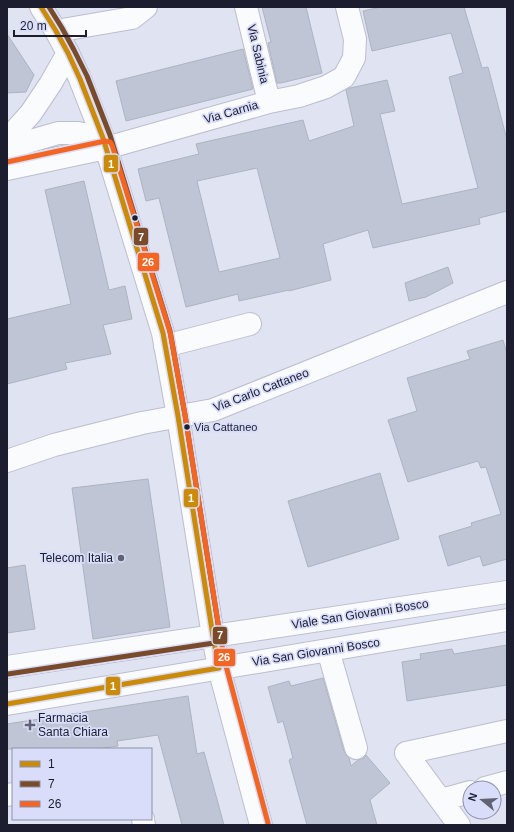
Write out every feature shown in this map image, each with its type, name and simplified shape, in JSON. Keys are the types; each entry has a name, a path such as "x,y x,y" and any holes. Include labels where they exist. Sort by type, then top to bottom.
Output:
{"street":[{"path":"41,7 68,53 80,79 105,143 163,333 219,668 260,825"},
{"path":"56,31 132,18 146,7"},
{"name":"Via Sabinia","path":"246,7 269,102"},
{"name":"Via Carnia","path":"7,169 105,143 298,96 326,87 344,77 354,58 354,39 347,7"},
{"path":"7,140 31,113 51,83 68,53"},
{"path":"7,148 58,133 78,133 105,143"},
{"name":"Via Carlo Cattaneo","path":"7,461 54,445 142,423 213,410 507,292"},
{"path":"165,346 250,324"},
{"name":"Viale San Giovanni Bosco","path":"213,636 507,592"},
{"name":"Via San Giovanni Bosco","path":"7,704 507,620"},
{"path":"7,667 213,636"},
{"path":"328,650 356,748"},
{"path":"459,825 406,753 507,731"},
{"path":"440,800 462,794"}],"building":[{"path":"262,7 306,7 322,73 277,83 268,43 271,42"},
{"path":"381,7 464,7 482,68 488,67 507,140 507,211 479,218 480,224 373,248 368,230 323,244 331,280 289,291 239,301 238,294 186,307 159,198 146,201 138,169 199,154 196,144 303,120 309,141 354,126 346,90 387,80 395,111 380,114 402,204 478,188 449,77 463,73 451,33 372,51 363,11","holes":["257,168 280,258 219,272 197,181"]},
{"path":"7,34 34,75 26,92 7,93"},
{"path":"243,49 253,89 126,121 116,81"},
{"path":"84,181 109,290 125,286 132,319 103,325 111,354 65,363 67,369 7,384 7,319 71,304 45,190"},
{"path":"448,267 453,283 426,297 409,301 405,283"},
{"path":"503,340 507,354 507,559 483,566 480,556 448,566 439,536 472,526 471,523 501,514 486,467 481,468 478,461 408,482 388,420 417,411 407,378 470,359 467,351"},
{"path":"380,473 399,539 308,567 288,501"},
{"name":"Telecom Italia","path":"148,479 170,627 93,639 72,488"},
{"path":"25,565 35,629 7,633 7,568"},
{"path":"507,645 507,685 407,701 402,662 421,659 420,654 452,649 454,654"},
{"path":"323,678 344,751 349,758 351,766 366,755 390,783 370,800 377,825 307,825 289,760 293,758 283,721 278,723 268,687 289,681 291,686"},
{"path":"188,696 197,754 204,752 224,825 182,825 158,735 117,741 118,746 104,748 7,749 7,724"}],"transit line":[{"name":"1","path":"41,7 68,53 103,138 163,333 219,668"},
{"name":"7","path":"8,674 214,643 218,641 220,636 185,415 170,331 110,135 87,76 62,28 49,7"},
{"name":"26","path":"7,162 105,141 110,142 112,145 170,332 226,666 268,823"},
{"name":"1","path":"7,704 219,668"}],"place":[{"name":"Via Cattaneo","path":"187,427"},
{"name":"Telecom Italia","path":"121,558"},
{"name":"Farmacia Santa Chiara","path":"30,725"}]}
